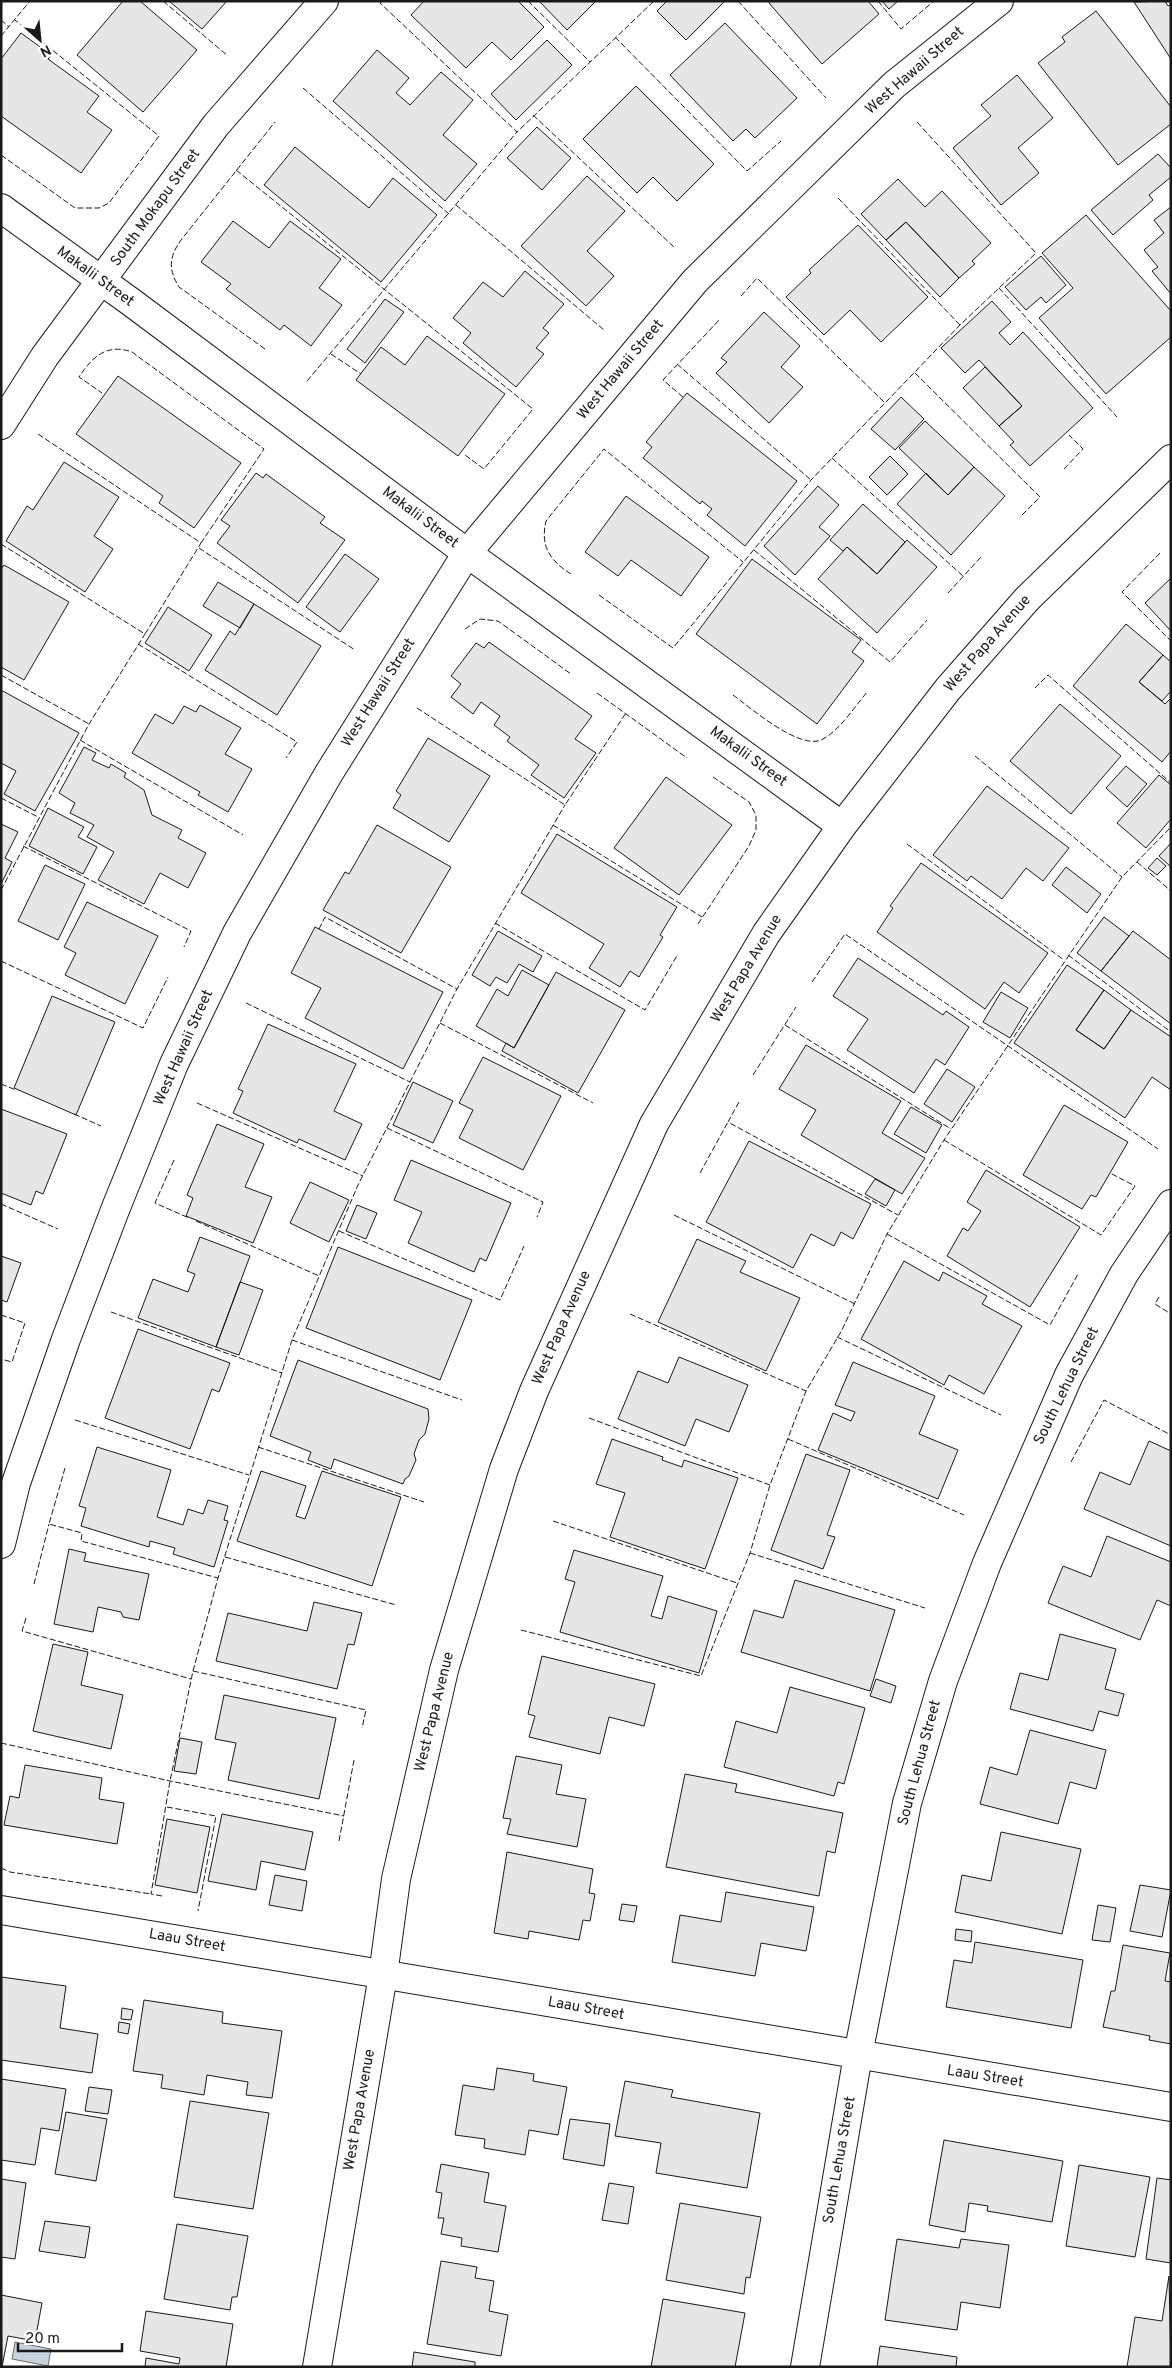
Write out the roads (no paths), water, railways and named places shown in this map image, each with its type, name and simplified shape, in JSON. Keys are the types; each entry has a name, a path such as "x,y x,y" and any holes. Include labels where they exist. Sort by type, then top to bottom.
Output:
{"street":[{"name":"South Mokapu Street","path":"1,424 45,356 216,125 324,1"},
{"name":"West Hawaii Street","path":"1,1544 16,1483 63,1348 115,1210 174,1064 237,933 329,773 467,553 695,281 894,85 999,1"},
{"name":"Makalii Street","path":"1,208 467,553 842,826"},
{"name":"West Papa Avenue","path":"317,2367 383,1975 396,1879 444,1670 504,1469 534,1390 654,1124 766,934 842,826 948,689 1027,598 1171,459"},
{"name":"South Lehua Street","path":"805,2367 858,2055 907,1803 943,1681 987,1563 1069,1375 1124,1274 1171,1204"},
{"name":"Laau Street","path":"1,1910 1171,2107"}]}
